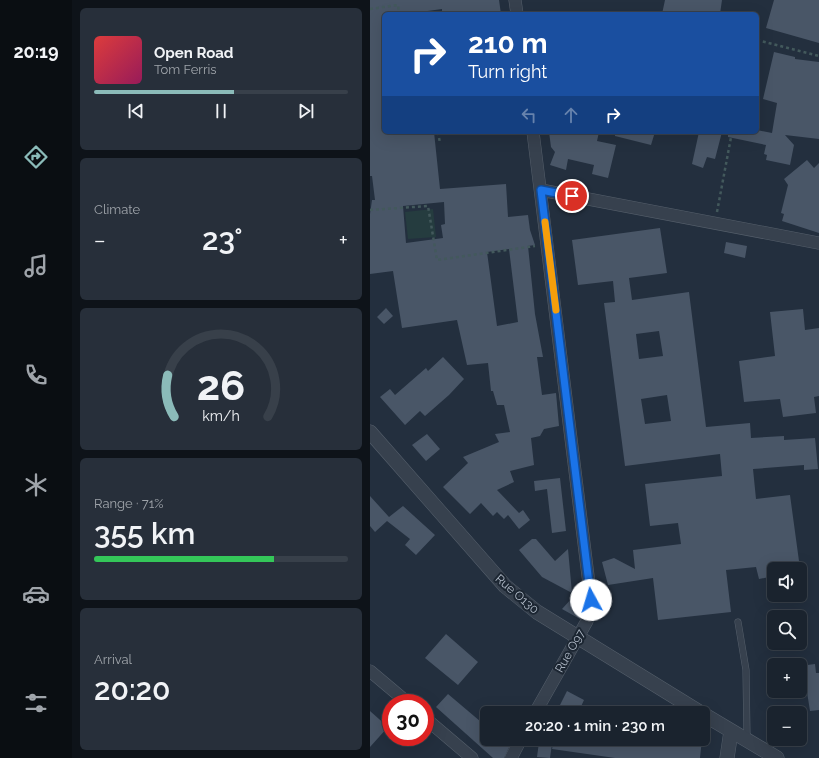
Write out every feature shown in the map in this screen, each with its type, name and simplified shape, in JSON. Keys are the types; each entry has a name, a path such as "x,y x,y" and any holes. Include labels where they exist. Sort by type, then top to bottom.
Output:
{"street":[{"path":"515,0 517,12"},
{"name":"Rue O97","path":"533,134 591,600 587,621 539,706"},
{"path":"541,190 819,243"},
{"name":"Rue O130","path":"370,432 505,586 537,612 689,706"},
{"path":"370,671 397,694"},
{"name":"Rue O130","path":"710,719 777,758"},
{"path":"434,726 472,758"},
{"path":"727,758 731,731"},
{"path":"511,758 517,746"}],"lane":[{"path":"738,622 746,670 746,740"}],"path":[{"path":"370,9 398,5 399,12"},
{"path":"759,41 819,56"},
{"path":"438,134 440,143"},
{"path":"715,224 732,134"},
{"path":"370,210 428,206 437,260 548,244"}],"green space":[{"path":"433,209 436,237 408,239 405,212"}],"building":[{"path":"370,0 499,0 501,12 442,12 442,9 420,12 382,12 382,134 434,134 440,189 506,184 508,217 528,215 530,230 535,245 528,246 535,314 543,357 537,357 542,395 556,393 559,426 544,429 540,436 531,438 534,465 510,471 514,482 497,490 519,513 523,510 530,520 519,529 508,515 504,519 497,512 493,516 481,503 470,514 443,487 468,463 463,457 499,442 495,434 510,432 504,405 497,405 493,391 491,391 488,363 467,365 457,320 402,328 393,271 370,274 370,214 372,200 375,200 372,176 370,176","holes":["444,202 445,224 441,225 443,238 406,243 403,206","509,249 518,322 497,326 487,252"]},
{"path":"665,0 722,0 720,12 662,12"},
{"path":"774,0 819,0 819,43 766,28"},
{"path":"774,52 795,57 795,59 819,62 819,139 785,135 794,145 790,165 766,160 767,155 764,154 766,145 728,137 728,134 759,134 759,130 772,133 777,103 763,99"},
{"path":"549,134 599,134 597,141 616,145 608,178 592,174 594,165 568,159 566,170 550,165 555,152 551,147"},
{"path":"615,134 654,134 651,145 615,136"},
{"path":"699,134 721,134 715,159 707,157 703,168 692,164"},
{"path":"807,160 814,168 819,163 819,233 782,221 784,214 781,213 788,185 784,179"},
{"path":"660,228 667,273 629,278 632,300 689,292 706,427 750,423 751,438 784,436 784,440 815,438 818,469 804,470 804,465 753,469 756,499 790,495 799,561 767,562 767,577 759,579 756,567 726,570 731,612 658,620 653,578 608,585 602,562 614,558 635,569 633,550 681,544 678,523 650,526 645,484 722,476 720,454 625,466 604,303 615,302 613,281 578,285 572,240","holes":["659,331 663,356 639,359 636,334","667,395 671,421 645,424 641,399"]},
{"path":"726,242 747,246 745,258 724,253"},
{"path":"386,308 393,316 384,324 377,317"},
{"path":"803,309 805,330 819,328 819,396 814,397 816,413 783,417 780,399 744,402 739,361 775,356 770,312"},
{"path":"443,357 464,379 449,395 425,416 420,411 405,425 380,397 390,389 395,395 426,368 428,371"},
{"path":"427,434 440,449 426,461 412,445"},
{"path":"560,478 566,531 552,533 547,489 535,491 534,481"},
{"path":"370,496 389,517 403,506 435,535 416,555 405,545 410,539 387,521 375,532 370,526"},
{"path":"532,539 536,539 555,561 568,549 572,593 542,577 519,550"},
{"path":"582,587 582,605 580,619 562,609"},
{"path":"446,634 478,662 458,685 425,658"},
{"path":"815,664 816,673 819,673 819,710 810,711 807,692 807,665"},
{"path":"567,691 584,700 581,706 560,706"},
{"path":"448,694 480,721 480,746 510,746 504,758 493,758 436,707"},
{"path":"370,711 382,722 382,734 370,747"},
{"path":"538,746 552,746 550,758 537,757"},
{"path":"553,746 701,746 700,758 615,758 552,749"}],"slow traffic":[{"path":"545,222 556,310"}],"route":[{"path":"572,196 541,190 591,600"}]}
